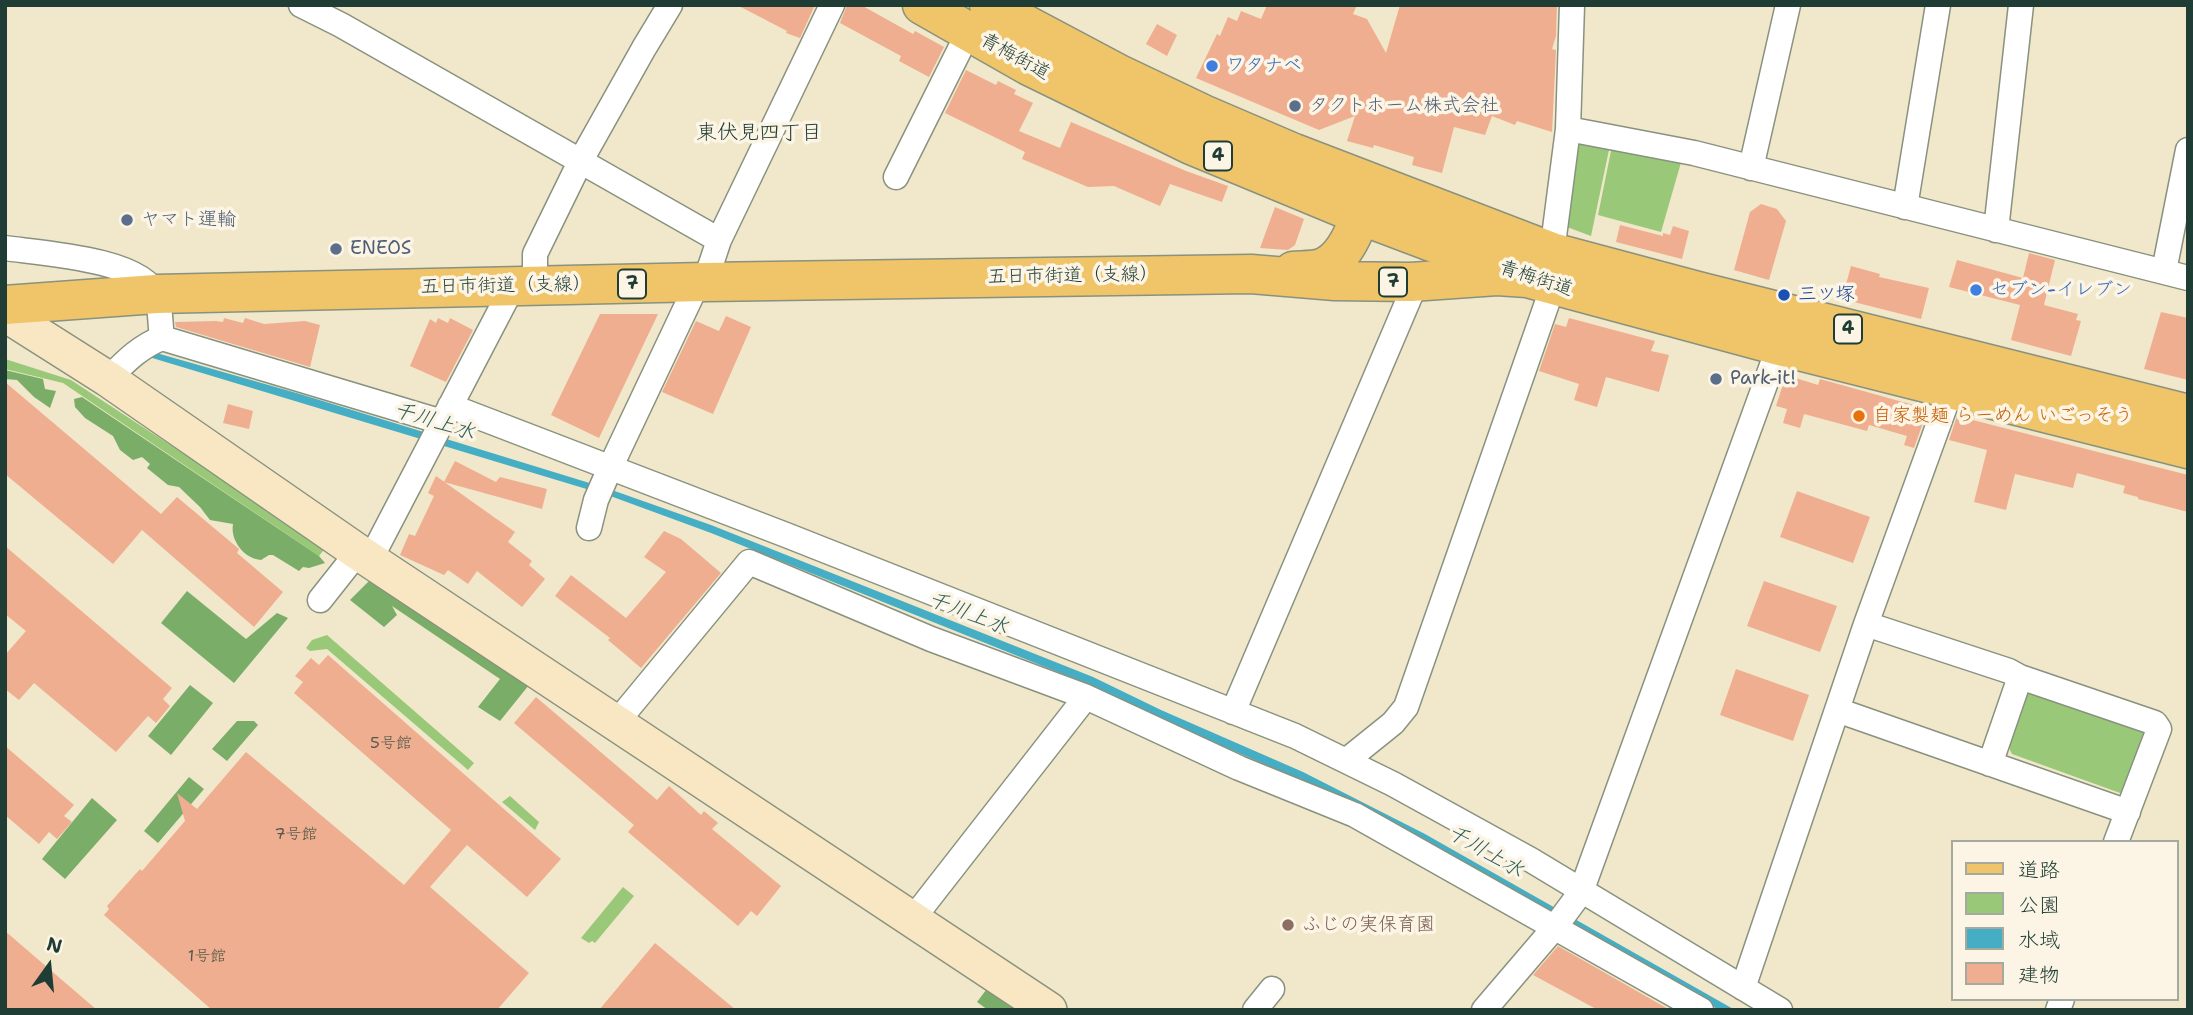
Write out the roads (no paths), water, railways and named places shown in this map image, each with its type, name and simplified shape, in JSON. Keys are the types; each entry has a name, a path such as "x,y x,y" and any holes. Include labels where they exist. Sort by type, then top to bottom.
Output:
{"main road":[{"name":"青梅街道","path":"922,5 1029,66 1191,145 1366,199 1544,272 1779,346 2188,449"},
{"name":"青梅街道","path":"989,5 1099,64 1203,114 1366,199"},
{"name":"五日市街道（支線）","path":"5,306 156,294 701,282 1260,274 1323,268 1335,261 1343,250 1366,199"},
{"name":"青梅街道","path":"1544,272 2188,414"},
{"name":"五日市街道（支線）","path":"1260,274 1335,281 1411,282 1544,272"}],"street":[{"path":"301,5 347,15 580,162 719,240"},
{"path":"320,600 364,556 524,286 535,254 580,162 670,5"},
{"path":"589,528 596,500 610,468 832,5"},
{"path":"1347,760 1393,723 1406,707 1544,272 1567,129 1572,5"},
{"path":"1751,169 1788,5"},
{"path":"1905,207 1938,5"},
{"path":"1996,230 2021,5"},
{"path":"896,177 960,49"},
{"path":"1567,129 1694,153 2176,275 2188,149"},
{"path":"5,248 111,264 134,273 156,294 162,338"},
{"path":"1233,712 1410,295 1411,282"},
{"path":"5,306 18,322 108,379 364,556 1049,1010"},
{"path":"108,379 132,354 162,338 440,426 610,468 1295,736 1347,760 1531,860 1566,913 1701,1010"},
{"path":"1484,1010 1566,913 1779,346"},
{"path":"1744,988 1866,624 1951,390"},
{"path":"616,723 749,562 931,639 1084,696 1239,768 1355,815 1566,913 1744,988 1780,1010"},
{"path":"1866,624 2155,723 2159,729 2117,840"},
{"path":"1990,764 2020,677"},
{"path":"922,908 1084,696"},
{"path":"1837,710 2128,812"},
{"path":"1255,1010 1272,989"}],"water":[{"path":"153,352 609,489 711,525 1093,677 1303,772 1425,834 1735,1010 1719,1010 1419,838 1303,781 1167,722 1095,687 711,533 613,497 149,357"}],"place":[{"name":"ワタナベ","path":"1212,66"},
{"name":"タクトホーム株式会社","path":"1295,106"},
{"name":"ヤマト運輸","path":"127,220"},
{"name":"ENEOS","path":"336,249"},
{"name":"セブン-イレブン","path":"1976,290"},
{"name":"三ツ塚","path":"1784,295"},
{"name":"Park-it!","path":"1716,379"},
{"name":"自家製麺 らーめん いごっそう","path":"1859,416"},
{"name":"ふじの実保育園","path":"1288,925"}],"district":[{"name":"東伏見四丁目","path":"759,134"}],"water label":[{"name":"千川上水","path":"434,422"},
{"name":"千川上水","path":"968,614"},
{"name":"千川上水","path":"1485,852"}]}
